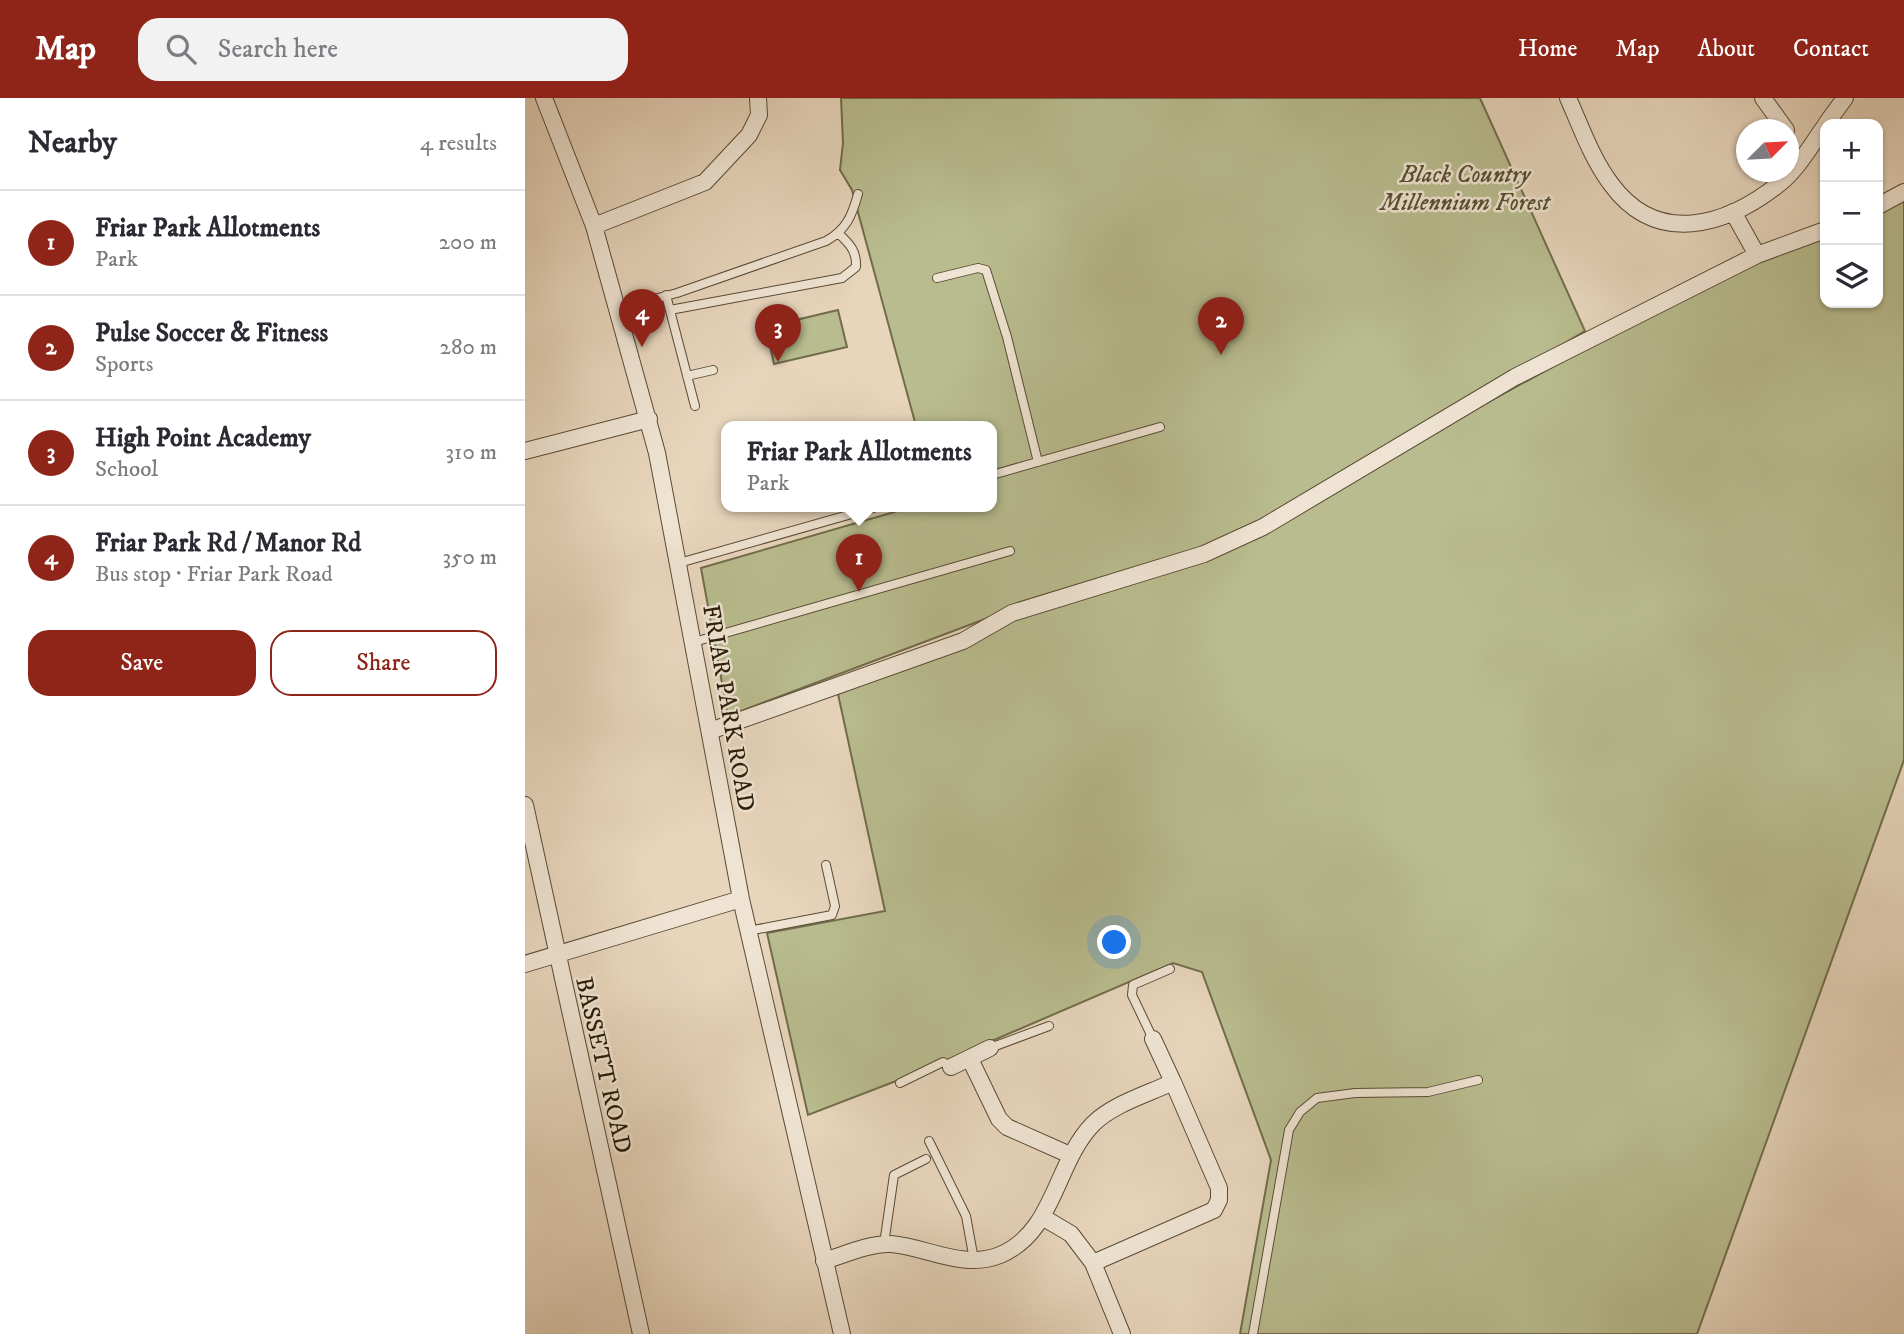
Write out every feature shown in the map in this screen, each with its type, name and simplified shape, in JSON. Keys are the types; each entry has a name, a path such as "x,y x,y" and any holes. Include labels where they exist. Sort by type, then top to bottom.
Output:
{"street":[{"name":"FRIAR PARK ROAD","path":"544,98 594,226 649,419 694,642 741,900 842,1334"},
{"path":"594,226 705,182 749,135 759,115 758,98"},
{"path":"1568,98 1603,173 1631,206 1667,224 1687,225 1733,212 1779,184 1820,133"},
{"path":"1763,98 1778,119"},
{"path":"1830,119 1845,98"},
{"path":"1799,142 1807,150"},
{"path":"1883,203 1904,192"},
{"path":"1733,212 1757,255"},
{"path":"710,731 963,641 1012,613 1205,554 1263,527 1515,377 1757,255 1820,232"},
{"path":"525,451 649,419"},
{"name":"BASSETT ROAD","path":"525,805 641,1334"},
{"path":"525,964 741,900"},
{"path":"1093,1263 1214,1210 1219,1200 1219,1188 1153,1039"},
{"path":"951,1067 990,1048"},
{"path":"970,1059 999,1119 1007,1127 1070,1155"},
{"path":"824,1261 884,1244 974,1260 999,1255 1016,1247 1044,1218 1070,1155 1095,1122 1173,1082"},
{"path":"1044,1218 1071,1234 1093,1263 1122,1334"}],"lane":[{"path":"616,309 666,295 839,234 848,223 858,194"},
{"path":"670,310 842,278 856,267 857,259 854,250 839,234"},
{"path":"937,278 978,268 986,270 1007,337 1038,462"},
{"path":"666,295 695,406"},
{"path":"687,376 713,370"},
{"path":"997,473 1160,427"},
{"path":"679,564 859,512"},
{"path":"694,642 1010,551"},
{"path":"748,931 832,915 835,906 826,865"},
{"path":"1153,1039 1132,995 1133,985 1170,969"},
{"path":"990,1048 1049,1026"},
{"path":"899,1083 943,1062 951,1067"},
{"path":"1253,1334 1289,1130 1300,1112 1317,1098 1355,1093 1428,1092 1478,1080"},
{"path":"929,1141 966,1216 974,1260"},
{"path":"884,1244 894,1175 926,1159"}],"green space":[{"name":"Black Country Millennium Forest","path":"841,98 1480,98 1585,331 1259,525 1201,551 993,616 728,716 701,568 894,512 997,512 997,421 915,421 852,190 840,170 843,143"},
{"path":"1904,199 1904,760 1697,1334 1240,1334 1271,1160 1202,972 1173,963 922,1071 808,1115 767,933 885,911 838,694 980,638 1015,619 1205,557 1600,341 1759,261 1820,236 1820,308 1883,308 1883,210"},
{"path":"838,310 847,347 774,364 766,327"}],"place":[{"name":"Friar Park Rd / Manor Rd","path":"642,347"},
{"name":"Pulse Soccer & Fitness","path":"1221,355"},
{"name":"High Point Academy","path":"778,362"},
{"name":"Friar Park Allotments","path":"859,592"}]}
